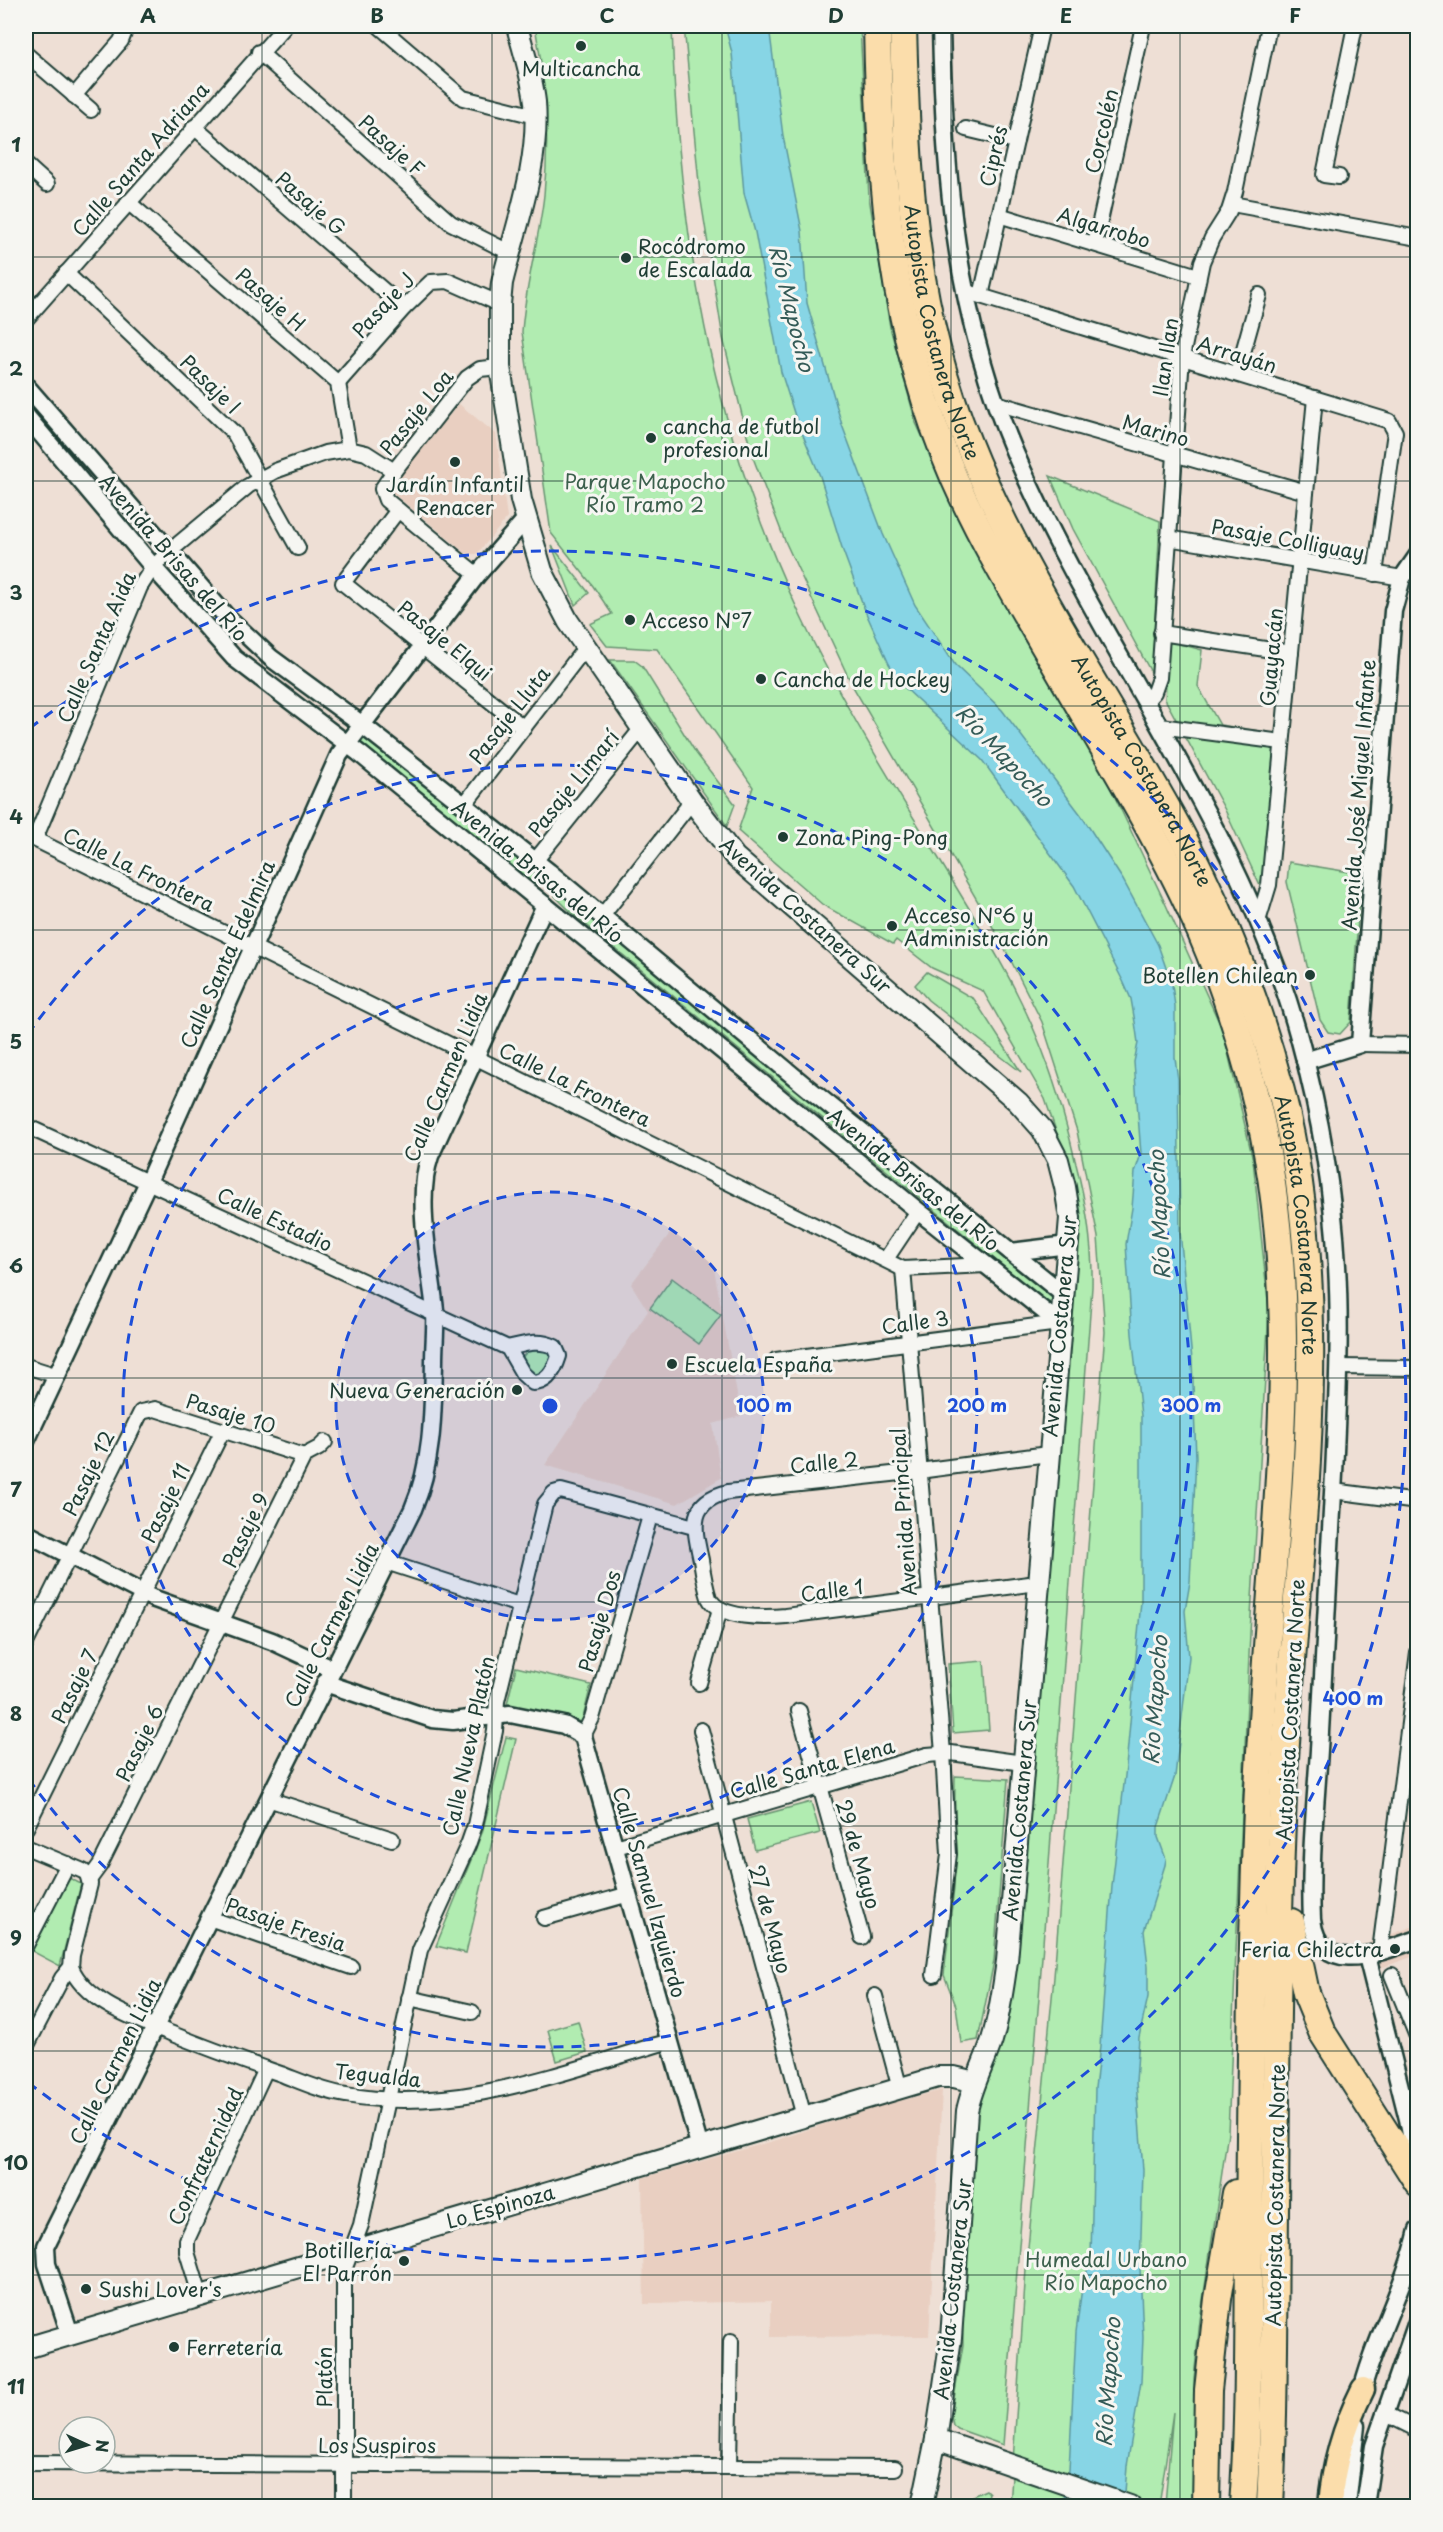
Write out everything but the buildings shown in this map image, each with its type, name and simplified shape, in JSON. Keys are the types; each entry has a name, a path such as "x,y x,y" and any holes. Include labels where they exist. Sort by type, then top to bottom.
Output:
{"highway":[{"name":"Autopista Costanera Norte","path":"877,26 883,180 891,256 900,310 934,426 983,540 1099,741 1196,922 1218,976 1243,1049 1270,1164 1281,1259 1284,1348 1279,1472 1258,1784 1243,2506"},
{"name":"Autopista Costanera Norte","path":"903,26 907,149 914,233 931,328 958,418 972,454 1009,532 1177,827 1239,958 1257,1010 1288,1122 1305,1235 1310,1356 1305,1467 1285,1750 1270,2494"},
{"path":"1282,1847 1292,1930 1310,2007 1328,2044 1417,2170"},
{"path":"1206,2506 1208,2390 1218,2299 1250,2098"}],"main road":[{"name":"Avenida Costanera Sur","path":"517,26 533,91 535,116 532,163 509,252 500,304 500,367 516,477 525,520 550,588 585,648 692,801 735,857 1002,1087 1031,1115 1051,1144 1062,1172 1070,1218 1059,1323 1003,1994 992,2038 975,2082 967,2111 951,2338 936,2439 922,2506"},
{"name":"Lo Espinoza","path":"26,2348 946,2076 975,2082"},
{"path":"1330,2506 1340,2444 1347,2422 1363,2389"},
{"path":"936,2439 992,2456 1130,2506"}],"street":[{"path":"74,96 121,41 125,31 122,26"},
{"name":"Calle Santa Adriana","path":"26,319 259,52 285,26"},
{"path":"379,26 463,98 535,116"},
{"path":"941,26 947,169 954,234 964,291 980,356 996,403 1034,495 1219,835 1258,918 1292,1011 1305,1061 1321,1134 1331,1201 1337,1264 1338,1367 1312,1920 1317,1938 1329,1951 1348,1957 1374,1954 1418,1939"},
{"name":"Ciprés","path":"981,296 1042,26"},
{"name":"Corcolén","path":"1095,244 1143,26"},
{"name":"Ilan Ilan","path":"1146,701 1157,686 1182,357 1198,276 1208,248 1232,204 1269,26"},
{"path":"1339,177 1324,175 1356,26"},
{"name":"Pasaje F","path":"259,52 451,223 509,252"},
{"path":"26,54 92,110"},
{"name":"Pasaje G","path":"194,127 404,308"},
{"path":"966,129 1016,141"},
{"path":"26,165 47,184"},
{"name":"Pasaje H","path":"128,202 338,383"},
{"path":"1232,204 1418,238"},
{"name":"Algarrobo","path":"999,215 1198,276"},
{"name":"Pasaje I","path":"66,273 229,427 239,440 298,548"},
{"name":"Pasaje J","path":"338,383 404,308 426,285 436,280 448,281 500,304"},
{"name":"Arrayán","path":"964,291 1385,419 1393,424 1395,432 1375,574"},
{"path":"1237,374 1259,295"},
{"name":"Pasaje Loa","path":"398,510 386,500 382,489 394,471 467,378 480,369 500,367"},
{"path":"338,383 349,449 366,453 394,471"},
{"name":"Avenida Brisas del Río","path":"26,386 225,615 271,658 361,724 535,861 803,1084 1063,1294"},
{"name":"Guayacán","path":"1258,918 1269,885 1315,398"},
{"name":"Marino","path":"996,403 1174,456 1306,492"},
{"name":"Avenida Brisas del Río","path":"26,416 153,567 234,658 346,743 918,1211 1059,1323"},
{"name":"Calle Santa Aida","path":"30,837 140,587 153,567 259,479 325,453 349,449"},
{"path":"398,510 477,576"},
{"name":"Pasaje Elqui","path":"398,510 343,583 524,728"},
{"name":"Calle Santa Edelmira","path":"26,1441 148,1182 346,743 477,576 525,520"},
{"name":"Pasaje Colliguay","path":"1168,538 1402,578"},
{"name":"Avenida José Miguel Infante","path":"1360,1044 1393,611 1402,578 1418,555"},
{"path":"1161,633 1291,653"},
{"name":"Pasaje Lluta","path":"464,806 585,648"},
{"path":"1160,726 1282,742"},
{"name":"Pasaje Limarí","path":"535,861 642,728"},
{"path":"602,916 692,801"},
{"name":"Calle La Frontera","path":"30,837 903,1269"},
{"name":"Calle Carmen Lidia","path":"70,2334 46,2264 46,2246 413,1509 425,1474 433,1389 435,1314 423,1196 424,1174 430,1156 545,905"},
{"path":"1305,1061 1360,1044 1418,1045"},
{"name":"Calle Estadio","path":"26,1125 508,1348"},
{"path":"886,1259 918,1211"},
{"name":"Avenida Brisas del Río","path":"1011,1252 1068,1245"},
{"path":"903,1269 986,1264"},
{"name":"Avenida Principal","path":"903,1269 943,1753 949,1854 934,1975"},
{"name":"Calle 3","path":"776,1360 1059,1323"},
{"path":"26,1366 58,1376"},
{"path":"1338,1367 1418,1368"},
{"name":"Pasaje 10","path":"146,1410 155,1409 304,1456"},
{"name":"Pasaje 12","path":"26,1644 138,1416 146,1410"},
{"name":"Pasaje 11","path":"142,1593 223,1430"},
{"path":"304,1456 319,1448 324,1442"},
{"name":"Calle 2","path":"694,1527 699,1511 722,1493 1048,1454"},
{"name":"Pasaje 9","path":"221,1622 304,1456"},
{"name":"Calle Nueva Platón","path":"352,2250 361,2225 423,1941 475,1825 495,1731 497,1701 545,1504 554,1493 566,1491 694,1527"},
{"path":"1333,1491 1418,1502"},
{"name":"Pasaje Dos","path":"584,1736 592,1718 650,1516"},
{"path":"694,1527 709,1598 720,1609 699,1683"},
{"path":"26,1533 162,1603 281,1644 329,1676 439,1720 496,1715 519,1716 564,1725 584,1736"},
{"path":"386,1562 519,1605"},
{"name":"Calle 1","path":"720,1609 732,1613 771,1617 1037,1583"},
{"name":"Pasaje 7","path":"26,1828 142,1593"},
{"name":"Pasaje 6","path":"89,1880 100,1865 221,1622"},
{"path":"1417,2170 1374,1954 1418,1652"},
{"name":"29 de Mayo","path":"799,1711 862,1937"},
{"name":"27 de Mayo","path":"702,1730 804,2117"},
{"name":"Calle Samuel Izquierdo","path":"584,1736 700,2148"},
{"name":"Calle Santa Elena","path":"616,1847 927,1755 943,1753 1023,1763"},
{"path":"268,1799 392,1839"},
{"path":"26,1847 87,1874 90,1891 72,1954 71,1967 62,1978 26,2047"},
{"path":"26,1945 68,1864"},
{"path":"544,1918 629,1894"},
{"name":"Pasaje Fresia","path":"209,1918 351,1967"},
{"name":"Tegualda","path":"71,1967 78,1982 92,1995 155,2026 336,2093 421,2100 476,2095 670,2041"},
{"path":"1392,1975 1418,2039"},
{"path":"875,1996 900,2089"},
{"path":"409,1998 472,2012"},
{"name":"Confraternidad","path":"200,2295 187,2253 188,2240 266,2069"},
{"path":"1347,2506 1354,2433 1363,2389 1406,2271 1418,2230"},
{"name":"Platón","path":"344,2506 344,2271 352,2250"},
{"path":"1365,2506 1374,2446 1384,2413 1411,2364 1418,2319"},
{"path":"729,2467 731,2341"},
{"path":"1384,2413 1418,2430"},
{"name":"Los Suspiros","path":"26,2463 895,2468"}],"shaded area":[{"name":"Jardín Infantil Renacer","path":"459,404 496,434 507,518 477,554 467,554 388,489"},
{"name":"Escuela España","path":"671,1232 713,1263 741,1416 713,1424 721,1478 677,1504 545,1465 648,1311 631,1284"},
{"name":"Feria Chilectra","path":"1417,1925 1417,1955 1378,1969 1370,1942"},
{"path":"942,2090 929,2336 771,2337 771,2301 644,2304 642,2178 780,2139 869,2109"}],"green space":[{"name":"Parque Mapocho Río Tramo 2","path":"535,26 672,26 682,179 692,254 705,328 722,401 744,474 770,546 801,617 849,710 991,946 1027,1014 1059,1097 1085,1207 1090,1239 1092,1287 1003,2445 958,2429 953,2425 951,2416 963,2345 962,2277 976,2105 986,2072 1055,1453 1063,1151 1045,1099 983,991 932,968 896,940 893,944 823,905 738,831 753,787 657,649 607,646 590,624 612,614 551,533 522,332 526,297 542,212 547,152 542,68"},
{"name":"Humedal Urbano Río Mapocho","path":"684,26 860,26 869,197 890,327 916,423 964,526 1023,636 1095,755 1166,905 1223,1031 1253,1160 1269,1310 1250,1633 1228,2132 1200,2320 1194,2379 1194,2485 1192,2499 1185,2506 1165,2504 1173,2412 1159,2506 1010,2506 1026,2269 1054,1977 1105,1332 1098,1237 1077,1131 1042,1022 1002,943 852,685 785,541 752,455 723,338 700,194"},
{"path":"1050,476 1160,521 1152,674 1073,529"},
{"path":"552,546 589,593 575,605"},
{"path":"1169,641 1202,650 1198,686 1220,725 1277,734 1265,877 1261,888 1225,810 1165,699"},
{"path":"610,660 634,660 642,666 696,753 735,804 727,826"},
{"path":"365,736 535,871 540,880 533,883 359,746 358,742"},
{"path":"1289,862 1361,874 1351,1022 1340,1034 1328,1032 1320,1020 1287,882"},
{"path":"558,886 1054,1295 1053,1301 1048,1303 573,914 555,896"},
{"path":"927,972 974,999 1021,1072 928,1000 915,985"},
{"path":"672,1278 721,1315 699,1344 650,1308"},
{"path":"539,1346 552,1355 552,1360 538,1378 533,1377 520,1360 530,1348"},
{"path":"984,1661 989,1730 953,1733 948,1664"},
{"path":"516,1667 591,1685 582,1722 507,1704"},
{"path":"506,1737 516,1739 466,1953 436,1946 482,1833"},
{"path":"955,1776 1008,1779 994,1961 978,2040 961,2043 956,2006 944,1975 954,1887"},
{"path":"811,1802 820,1833 755,1850 747,1819"},
{"path":"67,1877 81,1884 60,1966 28,1949"},
{"path":"578,2021 587,2052 557,2061 548,2030"},
{"path":"986,2490 989,2493 986,2506 961,2506 961,2501"}],"water":[{"name":"Río Mapocho","path":"725,26 769,26 783,136 802,231 807,303 842,425 883,534 915,605 955,665 1002,710 1081,815 1123,880 1158,945 1172,985 1178,1079 1180,1231 1192,1360 1196,1457 1190,1582 1185,1611 1189,1657 1175,1776 1158,1827 1158,1837 1166,1859 1144,1931 1148,1966 1148,1997 1139,2037 1136,2082 1143,2170 1140,2268 1143,2338 1141,2382 1127,2466 1124,2506 1063,2506 1069,2470 1076,2332 1081,2295 1091,2256 1095,2088 1112,1886 1126,1767 1141,1601 1141,1416 1132,1334 1126,1244 1135,1172 1141,1154 1134,1062 1138,1043 1135,1022 1131,999 1123,981 1074,886 982,760 902,685 889,664 866,613 843,551 820,476 795,416 781,372 755,232 744,193 732,53"}],"place":[{"name":"Multicancha","path":"581,46"},
{"name":"Rocódromo de Escalada","path":"626,258"},
{"name":"cancha de futbol profesional","path":"651,438"},
{"name":"Jardín Infantil Renacer","path":"455,462"},
{"name":"Acceso N°7","path":"630,620"},
{"name":"Cancha de Hockey","path":"761,679"},
{"name":"Zona Ping-Pong","path":"783,837"},
{"name":"Acceso N°6 y Administración","path":"892,926"},
{"name":"Botellen Chilean","path":"1310,975"},
{"name":"Escuela España","path":"672,1364"},
{"name":"Nueva Generación","path":"517,1390"},
{"name":"Feria Chilectra","path":"1395,1949"},
{"name":"Botillería El Parrón","path":"404,2261"},
{"name":"Sushi Lover's","path":"86,2289"},
{"name":"Ferretería","path":"174,2347"}]}
